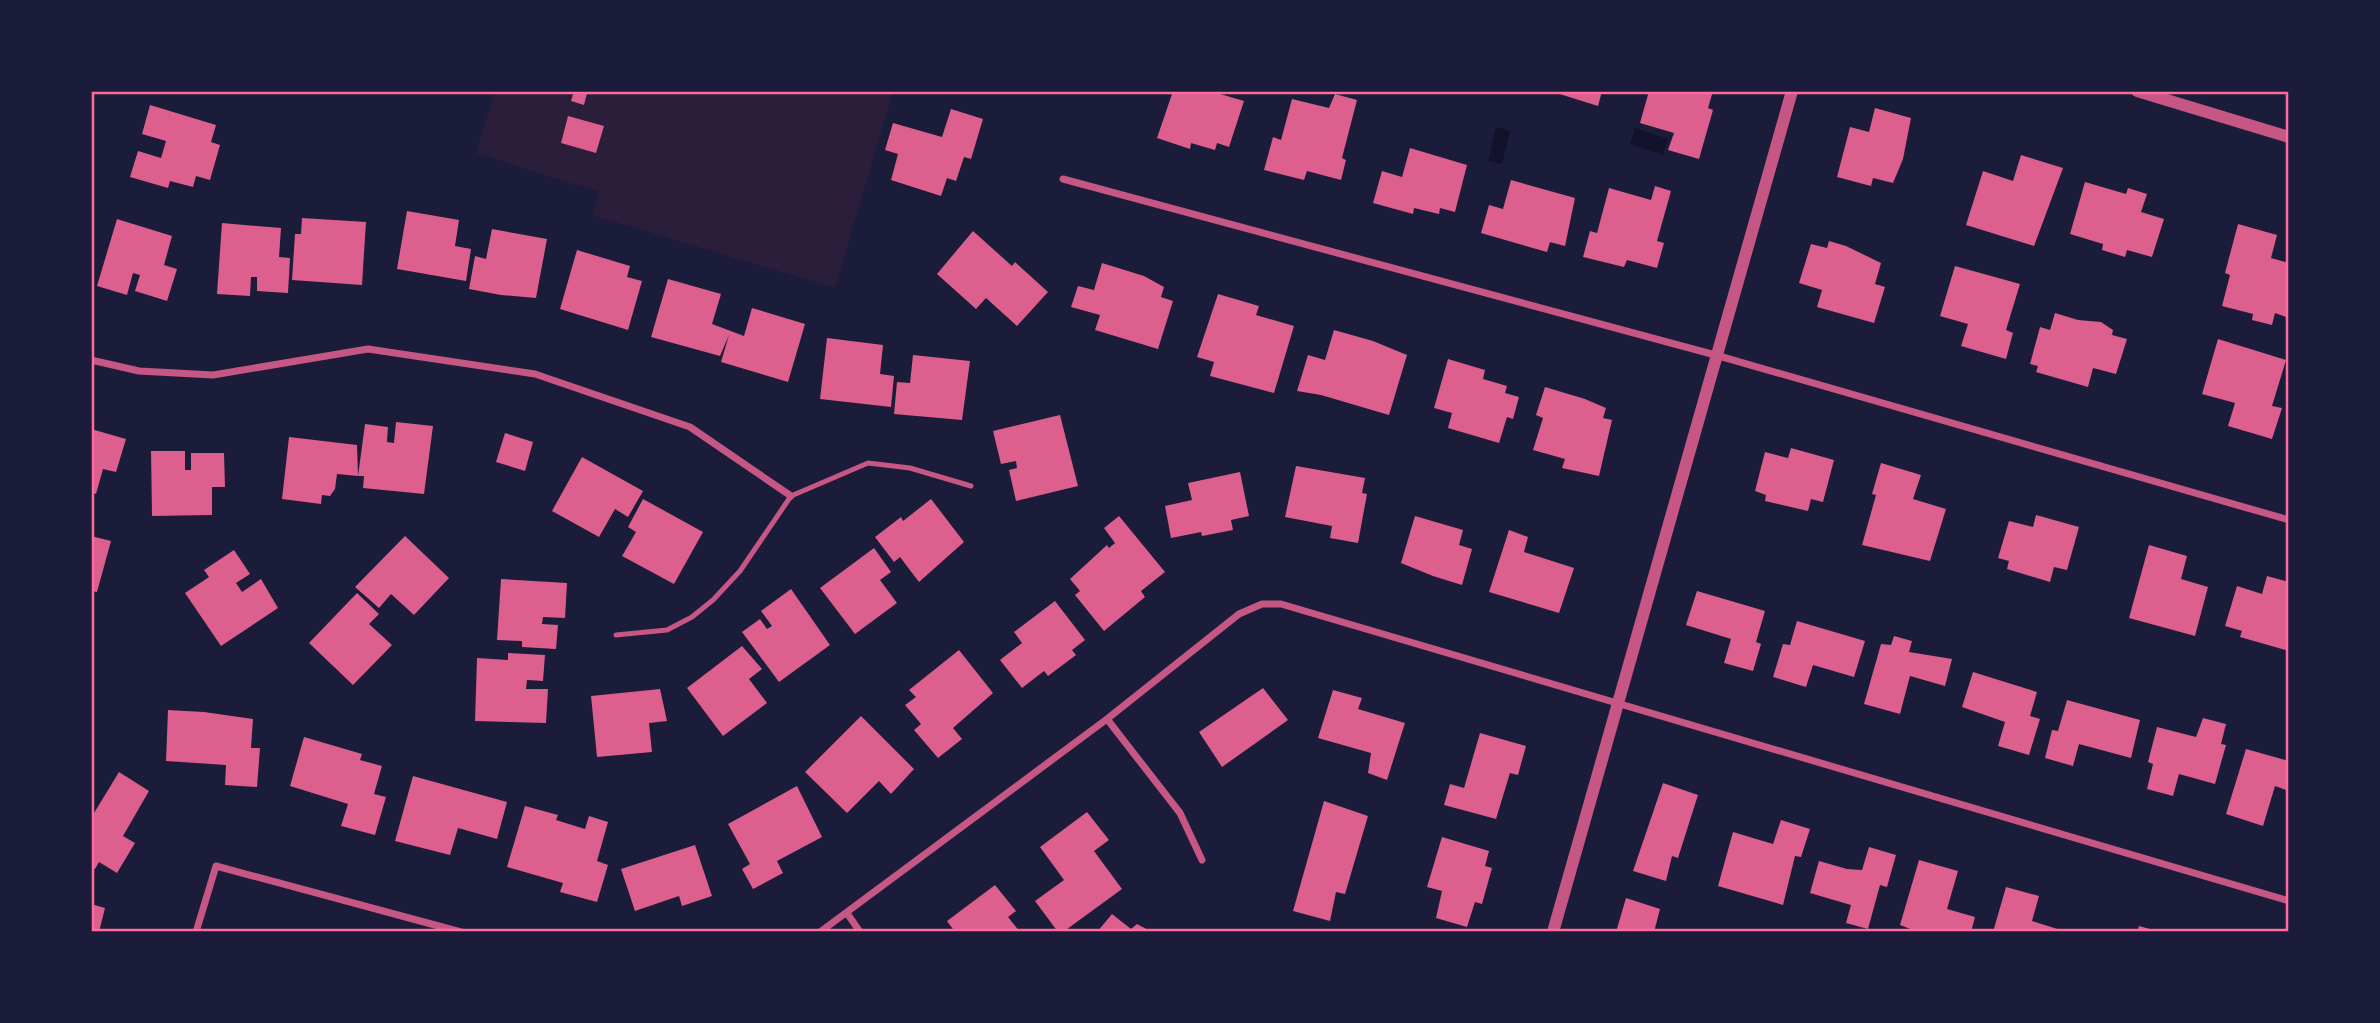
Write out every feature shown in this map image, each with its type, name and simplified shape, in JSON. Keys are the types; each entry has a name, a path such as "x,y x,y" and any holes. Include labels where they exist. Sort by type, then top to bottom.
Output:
{"street":[{"path":"1553,932 1617,702 1719,356 1792,91"},
{"path":"2137,91 2289,137"},
{"path":"1063,178 1719,356 2289,520"},
{"path":"91,360 139,371 214,375 368,349 535,374 690,427 791,496"},
{"path":"820,932 1107,719 1239,614 1262,604 1281,604 2289,901"},
{"path":"1107,719 1180,813 1202,860"},
{"path":"196,932 216,866 461,932"},
{"path":"847,914 860,932"}],"lane":[{"path":"616,635 667,630 692,617 713,600 740,571 791,496 868,463 910,468 971,485"}],"shaded area":[{"path":"495,91 893,91 835,288 592,215 599,192 476,153"},
{"path":"1496,127 1510,131 1502,164 1488,161"},
{"path":"1635,128 1668,139 1663,155 1630,144"}],"building":[{"path":"574,91 587,93 584,105 571,101"},
{"path":"1173,91 1210,91 1244,101 1229,147 1217,143 1215,150 1191,143 1190,149 1157,138"},
{"path":"1550,91 1602,91 1598,106"},
{"path":"1649,91 1713,91 1708,108 1713,110 1699,159 1668,150 1674,133 1640,123"},
{"path":"1335,94 1357,100 1342,158 1346,160 1341,180 1307,171 1304,180 1264,170 1273,137 1281,140 1292,99 1329,108"},
{"path":"150,105 216,125 211,142 220,145 210,180 196,176 193,187 170,181 168,188 130,177 138,151 161,158 166,141 142,134"},
{"path":"1875,108 1911,118 1903,159 1893,183 1873,178 1871,186 1837,177 1850,127 1869,132"},
{"path":"951,109 983,119 971,159 964,157 956,181 947,178 941,196 891,180 898,154 885,150 893,123 942,137"},
{"path":"568,116 604,126 596,153 561,143"},
{"path":"1410,148 1467,165 1455,212 1440,208 1439,214 1414,208 1413,214 1373,203 1382,171 1402,177"},
{"path":"2021,155 2063,168 2034,246 1966,225 1983,171 2013,181"},
{"path":"1511,180 1575,198 1565,246 1550,242 1547,252 1481,233 1489,205 1503,209"},
{"path":"2085,182 2126,194 2128,188 2147,194 2141,212 2164,219 2152,257 2127,250 2125,257 2102,250 2103,244 2070,234"},
{"path":"1655,186 1671,191 1657,241 1664,243 1657,268 1627,260 1624,267 1583,257 1590,231 1597,233 1609,188 1651,200"},
{"path":"407,211 459,220 455,246 471,249 466,281 397,269"},
{"path":"302,218 366,222 362,285 292,280 295,234 301,234"},
{"path":"117,219 172,236 164,265 177,269 167,301 135,291 140,275 133,273 127,295 97,286"},
{"path":"222,223 281,228 279,257 290,258 288,293 257,291 257,277 251,277 250,296 217,294"},
{"path":"2238,224 2277,235 2271,258 2289,263 2289,306 2286,317 2275,313 2272,325 2252,320 2253,314 2222,306 2230,275 2225,273"},
{"path":"492,229 547,239 536,298 469,289 475,256 486,259"},
{"path":"973,231 1012,266 1015,262 1048,292 1017,326 986,298 976,309 937,274"},
{"path":"1829,241 1881,263 1875,284 1885,287 1874,323 1817,307 1822,290 1799,283 1811,244 1827,248"},
{"path":"577,250 630,266 627,277 642,281 628,330 560,309"},
{"path":"1102,263 1144,276 1164,287 1161,297 1173,301 1158,349 1095,330 1100,315 1071,307 1078,286 1094,290"},
{"path":"1955,266 2020,284 2006,330 2013,333 2006,359 1961,346 1968,324 1940,316"},
{"path":"668,279 721,294 712,324 744,336 752,308 805,324 788,382 721,362 729,335 720,356 651,337"},
{"path":"1218,294 1259,306 1256,315 1294,326 1274,393 1210,376 1214,362 1197,357"},
{"path":"2055,313 2078,320 2101,322 2113,330 2112,335 2127,339 2116,374 2093,368 2088,387 2036,372 2038,366 2030,364 2040,327 2050,330"},
{"path":"1334,330 1373,341 1407,355 1389,415 1321,395 1297,391 1308,355 1325,360"},
{"path":"827,338 883,345 880,374 894,376 891,407 820,399"},
{"path":"2218,339 2286,360 2272,406 2282,408 2272,439 2228,426 2235,403 2202,394"},
{"path":"913,355 970,361 962,420 894,414 897,382 910,383"},
{"path":"1448,359 1485,370 1483,379 1507,386 1505,393 1519,397 1513,419 1507,417 1499,443 1448,428 1452,413 1434,408"},
{"path":"1545,387 1606,408 1603,418 1612,420 1599,476 1562,468 1565,459 1533,450 1543,418 1536,415"},
{"path":"1060,415 1078,486 1016,501 1009,470 1017,468 1016,461 1001,464 993,431"},
{"path":"396,422 433,426 424,494 363,488 364,476 358,476 365,424 388,427 387,442 394,443"},
{"path":"91,429 126,439 116,472 103,469 96,494 91,492"},
{"path":"505,433 533,442 525,471 496,462"},
{"path":"289,437 357,445 358,476 337,474 335,489 330,496 322,495 321,504 282,499"},
{"path":"1791,448 1834,460 1823,502 1811,499 1808,511 1765,501 1766,495 1755,491 1765,452 1788,458"},
{"path":"151,451 185,451 185,470 191,470 191,453 224,453 225,487 212,487 212,515 152,516"},
{"path":"582,457 643,491 628,517 615,509 599,537 552,511"},
{"path":"1881,463 1921,475 1913,499 1946,509 1930,561 1862,545 1876,495 1872,494"},
{"path":"1296,466 1365,478 1362,493 1367,494 1358,543 1330,538 1332,526 1285,517"},
{"path":"1240,472 1249,516 1231,520 1233,530 1202,536 1201,532 1171,538 1165,506 1192,500 1188,483"},
{"path":"643,499 703,532 674,584 622,556 636,532 628,527"},
{"path":"931,499 964,542 919,582 900,557 894,562 875,537 901,517 903,521"},
{"path":"2036,515 2079,527 2067,570 2054,567 2050,582 2007,569 2009,561 1998,558 2009,521 2033,527"},
{"path":"1119,516 1165,572 1141,591 1145,597 1104,631 1075,595 1080,591 1070,579 1107,545 1109,548 1115,543 1104,528"},
{"path":"1415,516 1463,530 1459,545 1472,549 1462,585 1401,563"},
{"path":"1509,530 1528,537 1524,552 1574,568 1559,613 1489,592"},
{"path":"91,536 111,541 97,592 91,591"},
{"path":"405,536 449,578 414,615 391,594 379,608 355,587"},
{"path":"2149,545 2187,556 2181,579 2208,587 2195,636 2129,618"},
{"path":"874,548 891,572 880,580 897,603 855,634 820,588"},
{"path":"234,550 250,574 236,583 242,592 261,579 278,608 221,646 185,593 209,577 204,570"},
{"path":"2267,576 2289,582 2289,651 2240,637 2242,631 2225,626 2237,586 2262,594"},
{"path":"501,579 567,583 565,618 543,617 542,624 558,625 556,649 522,647 522,641 497,640"},
{"path":"791,589 830,645 779,682 742,632 760,619 767,629 772,626 761,611"},
{"path":"1697,591 1765,611 1756,642 1761,644 1753,671 1724,663 1731,639 1686,625"},
{"path":"357,593 379,614 369,624 392,645 353,685 309,643"},
{"path":"1055,601 1085,640 1072,650 1076,655 1048,676 1044,671 1022,688 1000,660 1022,643 1014,632"},
{"path":"1797,621 1865,641 1854,677 1813,665 1806,687 1773,677 1783,644 1790,645"},
{"path":"1894,636 1912,641 1909,652 1952,659 1945,686 1910,676 1900,714 1864,704 1881,644 1891,645"},
{"path":"742,646 762,669 749,679 767,703 723,736 687,688"},
{"path":"959,650 993,693 953,728 962,739 938,758 914,730 921,724 905,705 916,697 909,690"},
{"path":"508,653 545,655 543,681 527,680 526,689 548,689 546,723 475,721 477,658 508,660"},
{"path":"1973,672 2037,692 2030,716 2040,719 2029,755 1998,746 2005,722 1962,707"},
{"path":"1263,688 1288,720 1222,767 1199,732"},
{"path":"660,689 667,721 649,723 652,752 597,757 591,696"},
{"path":"1333,690 1362,698 1358,709 1405,723 1387,780 1368,773 1371,753 1318,738"},
{"path":"2067,700 2140,720 2131,758 2079,744 2073,766 2045,758 2052,730 2058,731"},
{"path":"168,710 253,719 251,748 260,748 257,787 225,785 226,765 166,761"},
{"path":"861,716 914,769 891,794 879,781 847,813 805,772"},
{"path":"2203,718 2226,724 2221,744 2226,745 2215,784 2179,774 2173,796 2147,789 2153,764 2148,762 2157,727 2196,737"},
{"path":"1480,733 1526,746 1518,775 1510,773 1496,819 1444,805 1450,784 1464,788"},
{"path":"304,737 362,754 360,760 382,766 374,794 386,797 375,835 341,826 348,804 290,786"},
{"path":"2246,749 2289,761 2289,791 2275,786 2263,826 2226,814"},
{"path":"119,772 149,791 123,836 135,843 117,873 99,862 95,869 91,867 91,818"},
{"path":"413,776 507,802 497,839 458,828 450,855 395,841"},
{"path":"1663,783 1698,795 1678,858 1672,856 1666,881 1633,871"},
{"path":"797,786 822,837 777,861 783,873 753,889 742,869 750,864 728,824"},
{"path":"1324,801 1368,816 1345,894 1336,892 1330,921 1293,911"},
{"path":"525,806 558,815 556,820 585,829 589,816 608,822 597,861 608,865 597,902 560,892 563,883 507,867"},
{"path":"1087,812 1109,840 1094,851 1122,889 1063,932 1058,932 1035,901 1064,880 1040,847"},
{"path":"1781,820 1810,829 1801,857 1795,856 1783,905 1718,886 1733,832 1773,844"},
{"path":"1442,837 1489,851 1485,866 1492,868 1482,904 1475,902 1467,927 1436,918 1442,891 1427,887"},
{"path":"695,845 712,896 682,906 679,896 635,911 621,869"},
{"path":"1869,847 1896,855 1887,887 1880,885 1868,929 1846,923 1851,905 1810,893 1819,861 1862,870"},
{"path":"1919,860 1958,871 1947,909 1975,917 1971,932 1918,932 1900,925"},
{"path":"995,885 1016,911 1008,917 1020,932 955,932 947,921"},
{"path":"2006,887 2039,896 2032,921 2067,932 1993,932"},
{"path":"1626,898 1660,909 1654,932 1616,932"},
{"path":"91,904 105,908 99,932 91,932"},
{"path":"1112,914 1131,929 1137,924 1152,932 1097,932"},
{"path":"2139,926 2157,931 2157,932 2137,932"}]}
